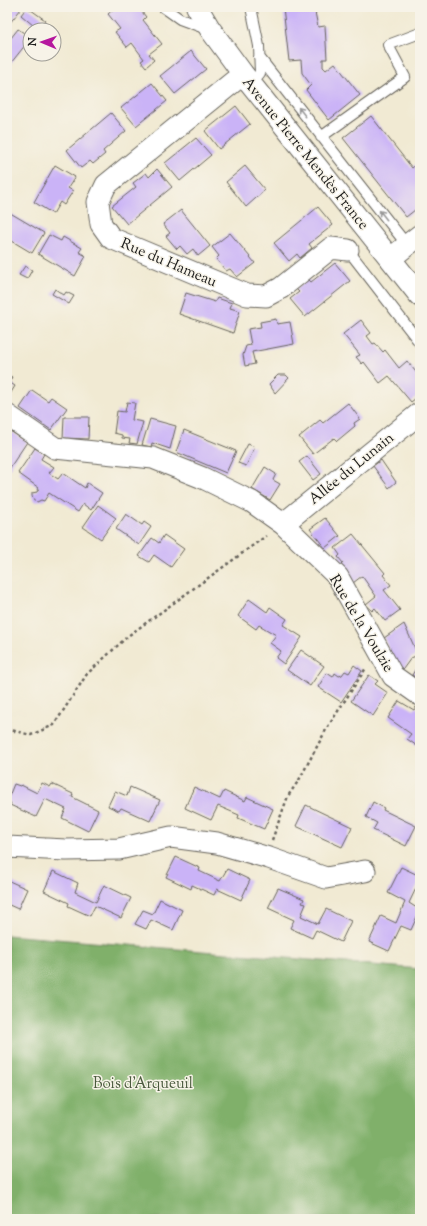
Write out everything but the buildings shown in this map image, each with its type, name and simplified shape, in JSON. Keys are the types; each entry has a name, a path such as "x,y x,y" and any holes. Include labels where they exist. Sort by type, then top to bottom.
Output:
{"street":[{"name":"Avenue Pierre Mendès France","path":"197,7 210,30 247,79 420,296"},
{"name":"Rue du Hameau","path":"247,79 106,185 98,202 101,224 111,238 247,295 266,296 281,288 331,248 348,250"},
{"path":"391,258 413,240"},
{"name":"Allée du Lunain","path":"283,524 420,413"},
{"name":"Rue de la Voulzie","path":"7,415 55,448 153,458 202,478 252,502 283,524 338,577 392,676 420,695"},
{"path":"7,847 66,850 119,849 171,837 217,843 269,858 326,878 365,871"}],"lane":[{"path":"163,7 180,19 210,30"},
{"path":"247,79 260,74 259,46 251,7"},
{"path":"322,137 405,77 388,45 420,33"},
{"path":"259,57 322,137 413,240"},
{"path":"348,250 420,343"}],"path":[{"path":"7,730 31,735 54,725 87,674 128,636 283,524"},
{"path":"269,858 269,848 288,796 299,780 327,728 378,650"}],"green space":[{"name":"Bois d'Arqueuil","path":"7,935 420,969 420,1219 7,1219"}]}
